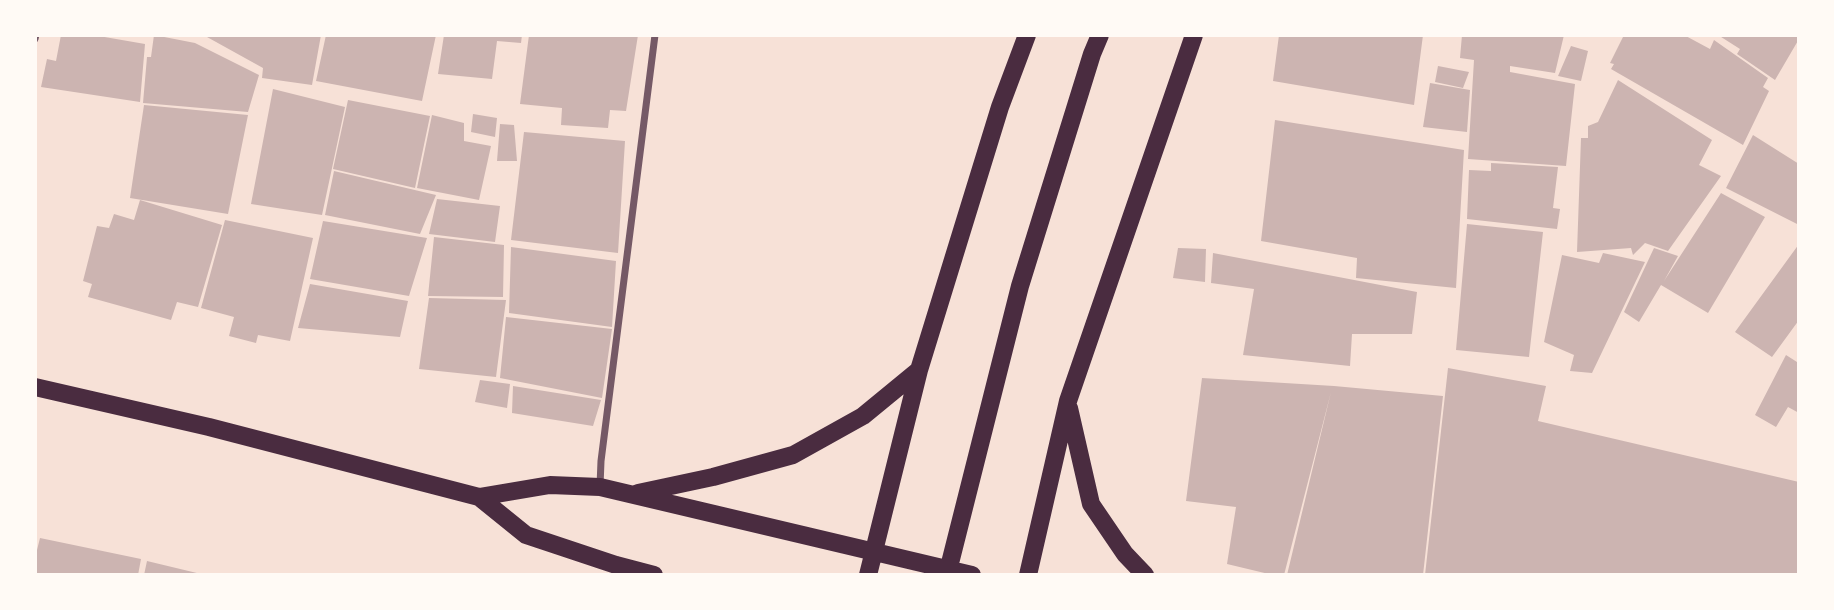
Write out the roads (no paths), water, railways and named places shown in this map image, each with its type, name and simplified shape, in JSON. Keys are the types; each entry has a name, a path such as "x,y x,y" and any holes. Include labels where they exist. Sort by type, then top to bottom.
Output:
{"main road":[{"path":"868,575 919,370 1000,107 1027,35"},
{"path":"947,575 1020,286 1100,35"},
{"path":"1028,575 1068,401 1194,35"},
{"path":"631,495 713,477 793,455 863,415 919,370"},
{"path":"35,387 209,427 479,496 550,485 600,487 972,575"},
{"path":"1068,401 1091,504 1125,554 1145,575"},
{"path":"479,496 526,535 654,575"},
{"path":"616,565 634,575"}],"street":[{"path":"600,487 654,35"}]}
